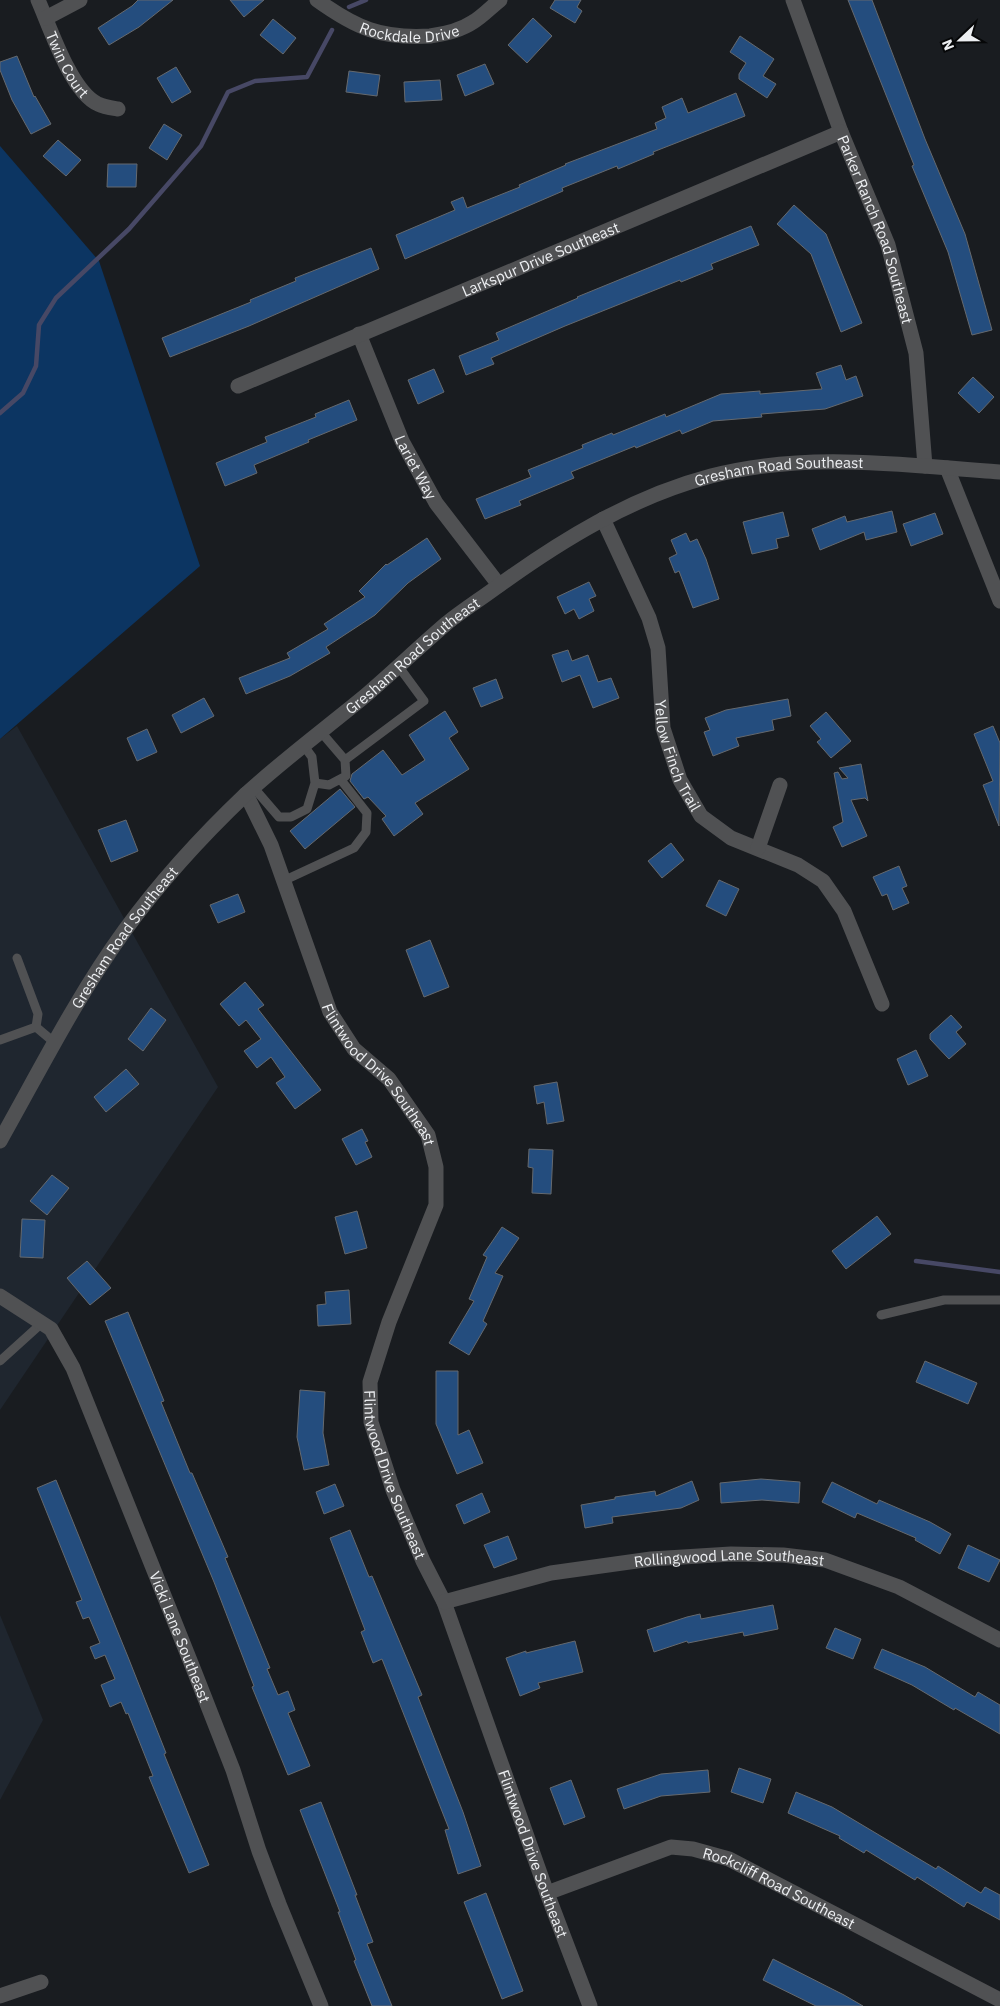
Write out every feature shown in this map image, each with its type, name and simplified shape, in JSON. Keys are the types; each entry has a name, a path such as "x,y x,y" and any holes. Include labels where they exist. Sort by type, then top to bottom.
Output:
{"street":[{"name":"Twin Court","path":"38,0 60,55 82,89 97,104 118,109"},
{"path":"46,18 80,0"},
{"name":"Rockdale Drive","path":"317,0 340,17 365,28 393,36 445,34 472,23 500,0"},
{"name":"Parker Ranch Road Southeast","path":"793,0 841,132 888,245 913,344 925,466"},
{"name":"Larkspur Drive Southeast","path":"238,386 841,132"},
{"name":"Lariet Way","path":"359,334 402,441 436,503 499,585"},
{"name":"Gresham Road Southeast","path":"0,1141 88,986 126,930 168,876 250,791 399,667 448,623 531,562 603,519 648,498 691,482 758,466 803,461 849,460 1000,472"},
{"path":"947,468 1000,601"},
{"name":"Yellow Finch Trail","path":"603,519 650,618 658,648 663,728 680,780 701,816 731,838 798,865 823,881 844,911 882,1004"},
{"path":"758,848 780,785"},
{"name":"Flintwood Drive Southeast","path":"250,791 330,1012 354,1049 389,1079 428,1135 436,1167 436,1205 389,1322 370,1382 371,1422 393,1490 423,1561 444,1602 547,1893 590,2006"},
{"name":"Vicki Lane Southeast","path":"0,1296 51,1329 73,1368 233,1770 272,1886 321,2006"},
{"name":"Rollingwood Lane Southeast","path":"444,1602 551,1573 651,1559 731,1554 783,1555 825,1560 899,1586 1000,1640"},
{"name":"Rockcliff Road Southeast","path":"547,1893 671,1847 693,1849 729,1859 1000,2000"},
{"path":"0,1996 41,1982"}],"lane":[{"path":"345,760 424,701 399,667"},
{"path":"315,783 329,785 346,776 345,760 321,732"},
{"path":"250,791 280,817 291,817 307,809 315,783 312,757 304,746"},
{"path":"283,881 354,848 366,832 367,813 341,780"},
{"path":"17,958 38,1014 36,1027"},
{"path":"36,1027 56,1043"},
{"path":"0,1040 36,1027"},
{"path":"881,1315 944,1300 1000,1300"},
{"path":"0,1361 42,1323"}],"shaded area":[{"path":"0,146 99,261 200,566 0,739"},
{"path":"17,726 218,1087 0,1410 0,739"},
{"path":"0,1615 43,1720 0,1800"}],"building":[{"path":"138,0 173,0 139,27 109,45 98,28"},
{"path":"230,0 264,0 244,17"},
{"path":"555,0 581,0 577,7 582,11 575,23 550,8"},
{"path":"848,0 872,0 925,139 965,234 992,330 972,335 948,252 912,166 914,165"},
{"path":"533,18 552,36 527,63 508,45"},
{"path":"273,19 296,38 283,54 260,35"},
{"path":"740,36 774,59 763,76 776,84 767,98 739,79 739,74 746,63 730,52"},
{"path":"17,56 34,97 51,124 31,134 12,100 0,70 0,62"},
{"path":"485,64 494,84 465,96 457,75"},
{"path":"176,67 191,92 172,103 157,78"},
{"path":"349,71 380,75 377,96 346,92"},
{"path":"440,80 442,100 405,102 404,82"},
{"path":"736,93 745,116 653,152 654,154 618,169 617,166 562,188 563,191 405,259 396,235 455,210 451,202 463,197 467,208 520,187 519,185 565,164 657,129 655,123 666,118 662,107 682,98 688,113"},
{"path":"164,124 182,135 167,160 149,148"},
{"path":"58,140 81,160 66,176 43,156"},
{"path":"108,164 137,164 136,187 107,187"},
{"path":"794,205 826,234 862,323 841,332 811,254 777,224"},
{"path":"751,226 759,245 711,264 713,269 681,282 680,280 565,326 491,358 494,364 466,375 459,356 499,340 496,333 577,297"},
{"path":"371,248 379,269 249,326 170,357 162,338 251,302 250,300 296,281 295,278"},
{"path":"841,365 846,380 856,376 863,396 825,409 761,414 762,417 713,421 682,434 680,430 571,472 574,478 519,501 521,505 485,519 476,499 531,477 528,470 583,448 582,445 665,414 666,417 721,394 760,391 760,394 822,389 816,373"},
{"path":"434,369 444,392 418,404 408,380"},
{"path":"973,377 994,397 979,413 958,393"},
{"path":"349,400 357,420 254,465 257,473 225,486 216,463 267,442 265,437 316,417 315,414"},
{"path":"892,511 897,532 866,540 864,532 820,550 812,529 845,516 847,522"},
{"path":"783,512 789,536 776,539 778,548 752,554 743,522"},
{"path":"935,513 943,534 911,546 903,524"},
{"path":"686,533 690,542 697,539 706,559 719,599 693,608 679,571 675,573 669,558 677,554 671,540"},
{"path":"427,538 441,559 408,583 375,615 326,647 330,653 290,676 246,694 239,678 290,658 287,653 328,629 324,624 365,597 359,591 386,564"},
{"path":"589,582 596,596 589,599 594,611 579,619 574,609 565,614 557,597"},
{"path":"568,650 572,661 588,655 598,682 611,678 619,698 593,708 580,675 562,682 552,655"},
{"path":"496,679 503,698 481,707 473,688"},
{"path":"204,698 214,716 181,733 172,715"},
{"path":"788,699 791,716 772,720 774,730 736,738 739,746 713,756 704,732 710,730 705,718 726,710"},
{"path":"445,711 458,732 449,738 469,769 415,803 423,814 394,836 382,819 386,816 368,797 364,799 350,781 352,774 383,750 402,775 425,760 409,735"},
{"path":"826,712 851,741 831,758 817,742 821,739 810,726"},
{"path":"993,726 1000,743 999,826 983,785 993,781 974,734"},
{"path":"147,729 157,752 137,761 127,738"},
{"path":"861,764 868,801 865,798 851,800 867,836 842,847 833,827 843,822 834,773 838,772 842,779 848,778 839,768"},
{"path":"340,789 355,807 305,849 290,831"},
{"path":"126,820 138,851 111,862 98,830"},
{"path":"671,843 684,860 662,878 648,861"},
{"path":"899,866 907,886 902,888 909,903 893,910 887,894 882,896 873,877"},
{"path":"719,880 739,889 726,916 706,906"},
{"path":"238,894 245,912 218,923 210,905"},
{"path":"430,940 449,987 424,997 406,950"},
{"path":"245,982 264,1005 258,1009 321,1090 295,1109 276,1083 285,1077 271,1057 257,1068 244,1051 261,1039 246,1020 239,1026 220,1004"},
{"path":"151,1008 166,1020 143,1051 128,1039"},
{"path":"951,1015 962,1027 956,1032 966,1044 949,1059 930,1039 930,1034"},
{"path":"916,1050 928,1076 908,1085 897,1059"},
{"path":"126,1069 139,1084 106,1112 94,1097"},
{"path":"557,1082 564,1121 547,1124 544,1102 537,1104 534,1086"},
{"path":"362,1129 368,1141 365,1142 372,1157 356,1165 342,1139"},
{"path":"529,1149 553,1150 551,1194 532,1193 533,1168 528,1167"},
{"path":"52,1175 69,1188 47,1215 30,1201"},
{"path":"357,1211 367,1248 345,1254 335,1217"},
{"path":"877,1216 891,1234 846,1269 832,1251"},
{"path":"22,1219 45,1220 43,1258 20,1257"},
{"path":"502,1227 519,1238 495,1273 503,1276 483,1321 487,1324 469,1355 449,1343 474,1301 469,1299 487,1257 483,1255"},
{"path":"87,1261 111,1288 90,1305 67,1278"},
{"path":"349,1290 351,1324 318,1326 317,1305 326,1304 325,1292"},
{"path":"128,1312 164,1401 161,1402 190,1473 192,1473 228,1557 225,1558 270,1668 267,1669 278,1695 288,1691 295,1710 288,1713 310,1766 288,1775 252,1687 254,1686 214,1582 105,1321"},
{"path":"925,1361 977,1383 968,1404 916,1382"},
{"path":"436,1371 458,1371 458,1435 469,1430 483,1463 457,1474 436,1424"},
{"path":"300,1390 325,1392 323,1433 329,1465 304,1470 297,1437"},
{"path":"761,1479 800,1482 799,1503 762,1500 721,1503 720,1483"},
{"path":"56,1480 128,1657 166,1753 164,1754 209,1865 189,1873 149,1777 153,1776 128,1713 126,1714 121,1702 110,1707 101,1685 115,1679 105,1655 95,1659 90,1647 100,1643 89,1617 83,1619 76,1602 82,1600 37,1488"},
{"path":"692,1481 699,1500 681,1508 612,1517 613,1523 585,1528 581,1505 615,1499 615,1497 655,1491 656,1496"},
{"path":"832,1482 877,1504 879,1500 930,1522 951,1534 940,1554 915,1540 916,1538 857,1513 855,1518 822,1502"},
{"path":"335,1484 344,1506 324,1514 316,1492"},
{"path":"482,1493 490,1512 464,1524 456,1505"},
{"path":"350,1530 369,1577 372,1576 422,1695 418,1697 463,1812 481,1866 458,1874 445,1830 449,1829 382,1659 373,1663 361,1632 365,1630 330,1538"},
{"path":"508,1536 517,1559 494,1568 484,1545"},
{"path":"968,1545 1000,1560 989,1582 958,1568"},
{"path":"773,1605 778,1629 744,1636 743,1632 688,1643 687,1641 654,1652 647,1630 700,1614 701,1619"},
{"path":"835,1628 861,1639 853,1659 826,1648"},
{"path":"575,1641 583,1672 538,1683 540,1688 520,1696 506,1658 526,1651 526,1653"},
{"path":"882,1649 925,1667 975,1697 978,1692 1000,1705 1000,1734 912,1685 874,1668"},
{"path":"739,1768 771,1779 763,1803 731,1792"},
{"path":"708,1770 710,1792 661,1796 624,1809 617,1789 661,1774"},
{"path":"571,1780 585,1817 564,1825 550,1788"},
{"path":"796,1792 832,1807 936,1869 938,1866 981,1893 985,1887 1000,1895 1000,1920 967,1902 964,1907 917,1877 915,1880 866,1850 864,1853 839,1838 840,1836 788,1813"},
{"path":"321,1802 357,1895 355,1895 373,1942 367,1944 392,2006 372,2006 354,1961 356,1960 338,1912 340,1912 300,1810"},
{"path":"486,1893 523,1991 502,1999 464,1902"},
{"path":"773,1959 863,2006 816,2006 763,1980"}],"waterway":[{"path":"349,7 366,0"},
{"path":"0,413 23,393 36,366 39,325 56,298 129,229 201,146 228,92 255,81 307,77 332,30"},
{"path":"916,1261 1000,1272"}]}
